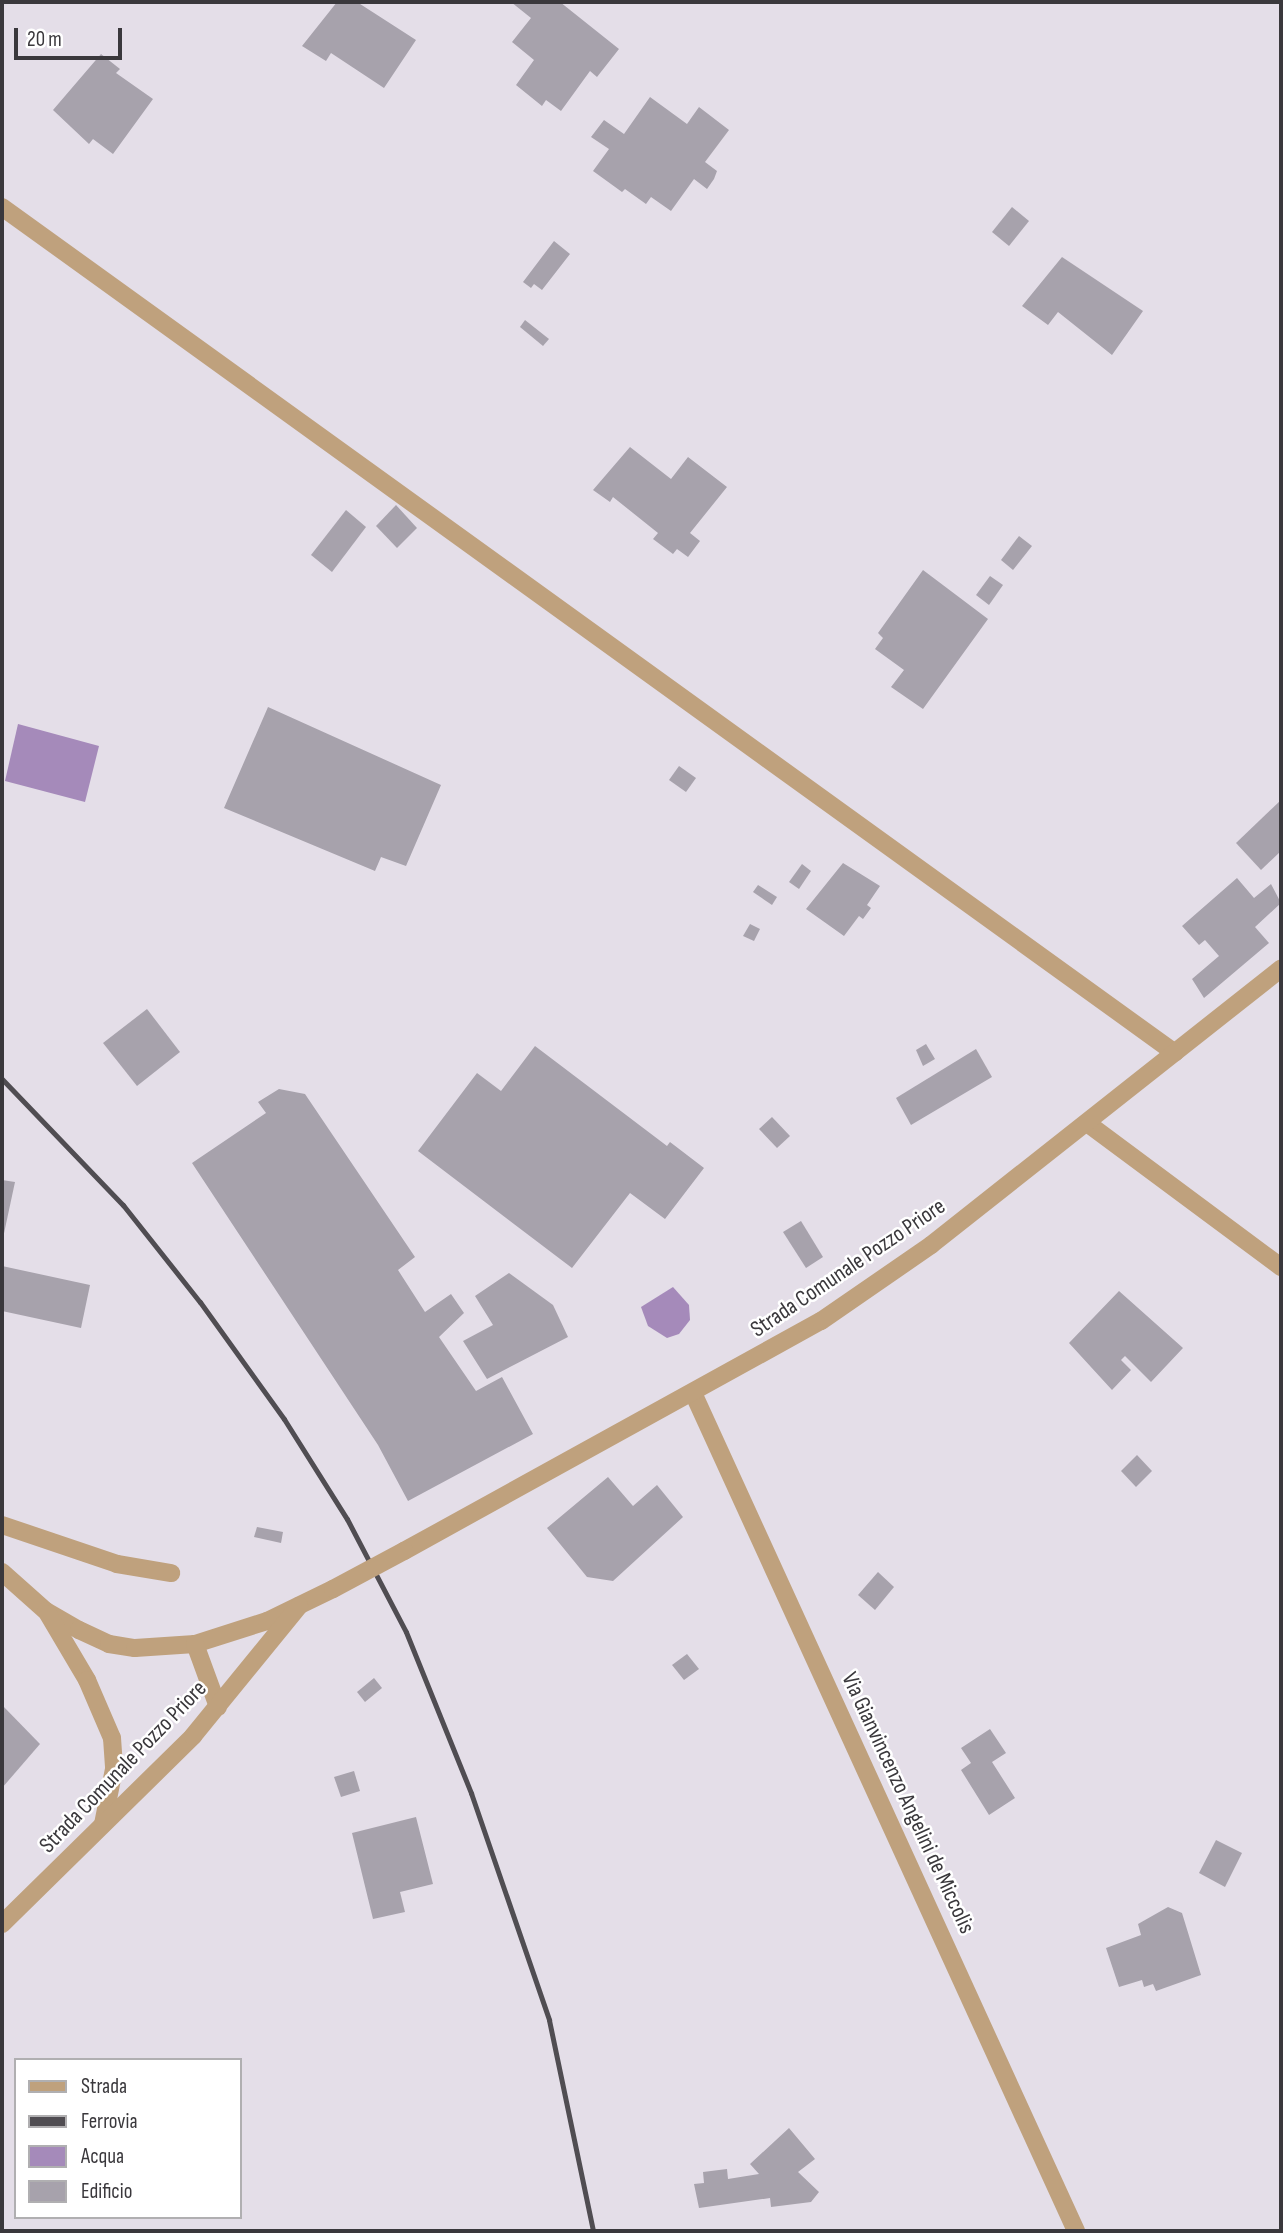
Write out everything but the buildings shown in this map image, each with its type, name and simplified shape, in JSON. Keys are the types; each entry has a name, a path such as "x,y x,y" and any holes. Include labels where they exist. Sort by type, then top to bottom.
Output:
{"street":[{"path":"2,207 1175,1053"},
{"name":"Strada Comunale Pozzo Priore","path":"46,1611 109,1644 162,1649 195,1644 299,1605 333,1589 695,1395 821,1321 898,1268 1281,969"},
{"path":"1087,1123 1281,1267"},
{"name":"Via Gianvincenzo Angelini de Miccolis","path":"695,1395 1076,2231"},
{"path":"2,1525 117,1564 171,1573"},
{"path":"2,1573 46,1611 87,1680 112,1738 113,1781 102,1827"},
{"name":"Strada Comunale Pozzo Priore","path":"2,1924 102,1827 218,1707 299,1605"},
{"path":"195,1644 218,1707"}],"water":[{"path":"18,724 99,746 85,802 5,781"},
{"path":"673,1287 689,1305 690,1320 679,1334 667,1338 648,1326 641,1307"}],"railway":[{"path":"2,1079 123,1205 200,1302 284,1419 347,1519 406,1632 471,1793 549,2020 593,2231"}]}
